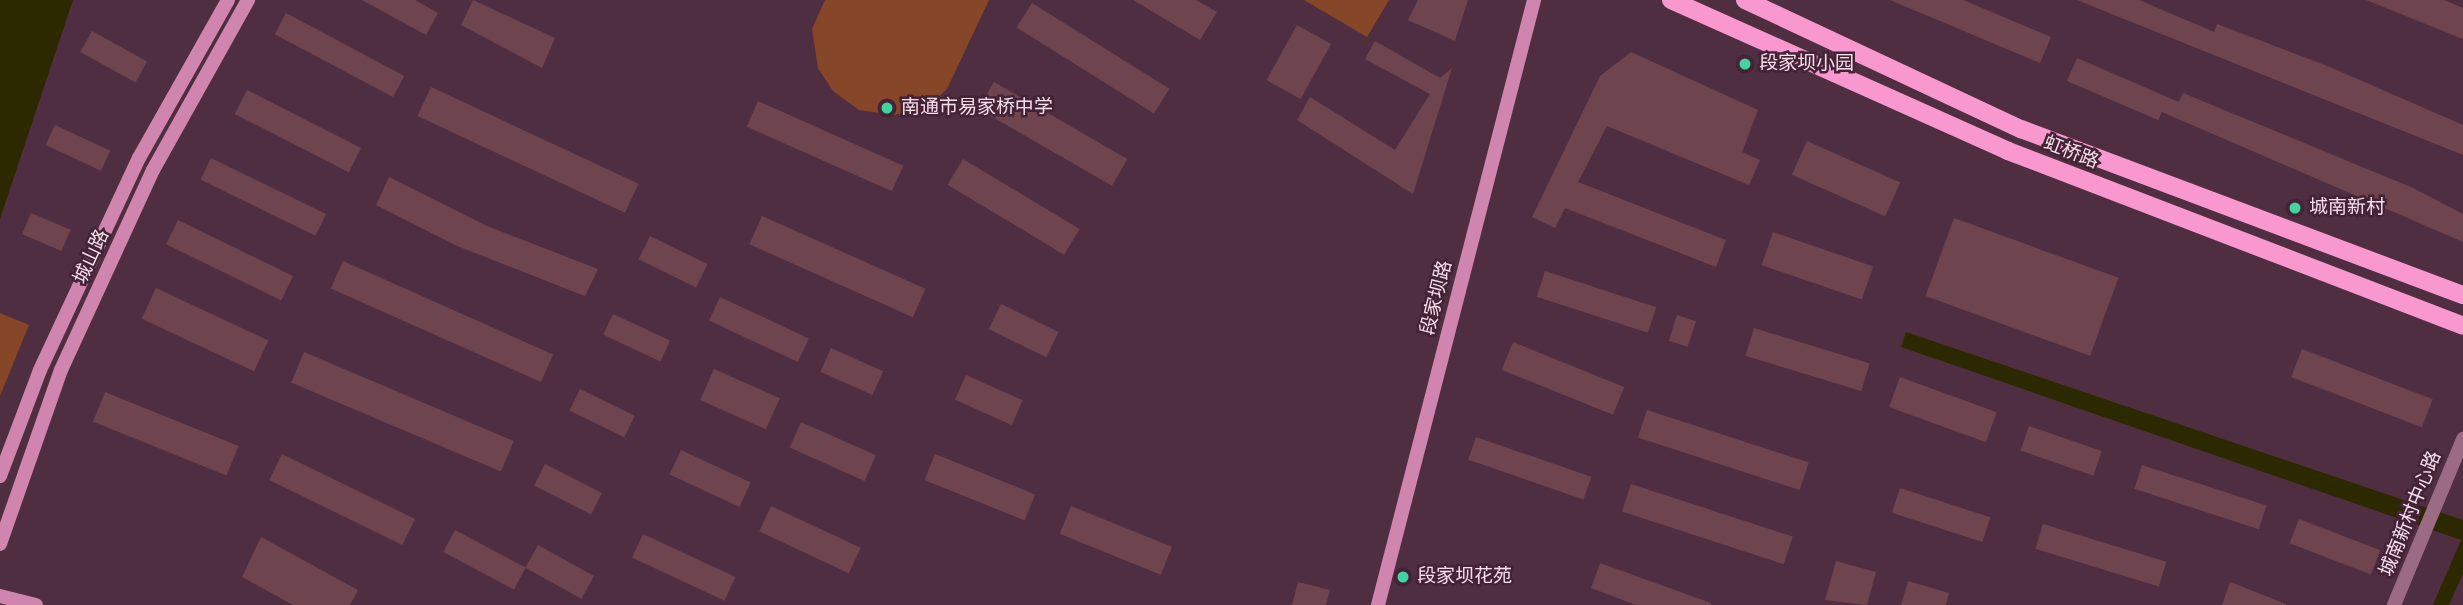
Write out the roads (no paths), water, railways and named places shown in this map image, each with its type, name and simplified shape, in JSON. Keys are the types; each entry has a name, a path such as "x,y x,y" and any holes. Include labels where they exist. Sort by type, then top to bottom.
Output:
{"main road":[{"name":"城山路","path":"0,476 40,370 139,158 228,0"},
{"name":"城山路","path":"0,544 78,333 153,170 248,0"},
{"name":"段家坝路","path":"1378,605 1534,0"},
{"name":"虹桥路","path":"1671,0 2008,151 2463,326"},
{"name":"虹桥路","path":"1745,0 2021,128 2463,295"},
{"path":"0,596 36,605"}],"street":[{"name":"城南新村中心路","path":"2394,605 2463,439"}],"place":[{"name":"段家坝小园","path":"1745,64"},
{"name":"南通市易家桥中学","path":"887,108"},
{"name":"城南新村","path":"2295,208"},
{"name":"段家坝花苑","path":"1403,577"}]}
